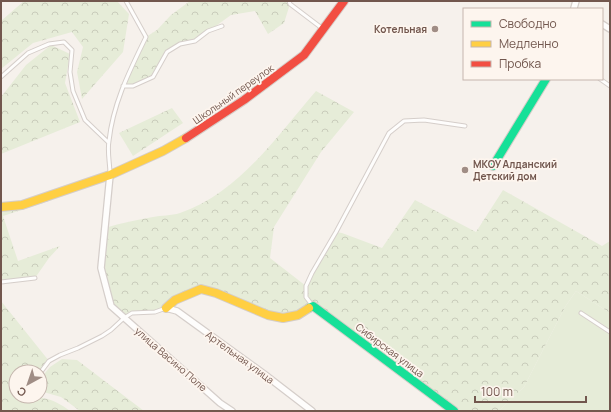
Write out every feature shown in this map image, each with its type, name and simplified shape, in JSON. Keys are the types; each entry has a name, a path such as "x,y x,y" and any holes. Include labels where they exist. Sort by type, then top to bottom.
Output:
{"street":[{"name":"Школьный переулок","path":"1,207 22,206 110,175 163,151 202,128 244,100 304,55 344,1"},
{"path":"493,166 545,80"},
{"name":"улица Васино Поле","path":"110,175 101,268 111,306 220,403 232,411"},
{"path":"166,308 175,300 201,290 216,293 268,316 283,318 298,315 313,306"},
{"name":"Сибирская улица","path":"313,306 454,411"},
{"name":"Артельная улица","path":"166,308 177,311 312,411"}],"lane":[{"path":"110,175 108,142 114,110 123,86 146,37 126,1"},
{"path":"289,1 290,4 323,29"},
{"path":"123,86 133,86 153,77 167,52 180,44 195,41 208,31 222,26"},
{"path":"1,77 28,53 49,44 64,42 72,50 70,72 73,91 85,120 108,142"},
{"path":"601,80 610,86"},
{"path":"313,306 306,297 306,286 389,133 404,121 424,120 465,126"},
{"path":"1,282 35,278"},
{"path":"47,364 60,355 102,336 132,313 155,312 166,308"},
{"path":"581,313 610,332"}],"green space":[{"path":"24,1 117,1 129,14 123,52 82,99 77,72 83,47 72,32 33,43 1,69 1,21"},
{"path":"190,1 289,1 290,4 284,23 268,34 255,11 231,15 195,41 180,44 167,52 153,77 133,86 123,86 146,37 157,30 171,15"},
{"path":"51,45 70,54 65,83 80,122 1,154 1,97 26,65"},
{"path":"316,91 354,112 321,152 274,227 270,258 306,286 336,232 382,248 415,200 476,232 503,190 602,246 610,241 610,313 576,291 565,307 524,387 499,411 454,411 313,307 283,318 201,289 155,312 132,313 124,318 111,306 101,268 105,228 135,220 180,213 201,204 221,192 256,161"},
{"path":"172,108 183,123 133,156 119,133"},
{"path":"52,194 52,200 3,216 18,261 60,246 49,258 35,278 1,282 1,207"},
{"path":"576,291 610,313 610,411 499,411 524,387 565,307"},
{"path":"1,301 49,361 47,364 8,364 8,404 48,404 48,399 70,411 1,411"},
{"path":"62,359 77,360 144,411 80,411 61,397 48,393 48,369"}],"traffic: fast":[{"path":"493,166 545,80"},
{"path":"309,308 313,306 454,411"}],"traffic: slow":[{"path":"1,207 22,205 110,175 163,151 186,138"},
{"path":"166,308 175,300 201,289 216,293 268,315 283,318 298,315 309,308"}],"traffic: jam":[{"path":"186,138 244,100 304,55 344,1"}],"place":[{"name":"Котельная","path":"435,29"},
{"name":"МКОУ Алданский Детский дом","path":"465,170"}]}
